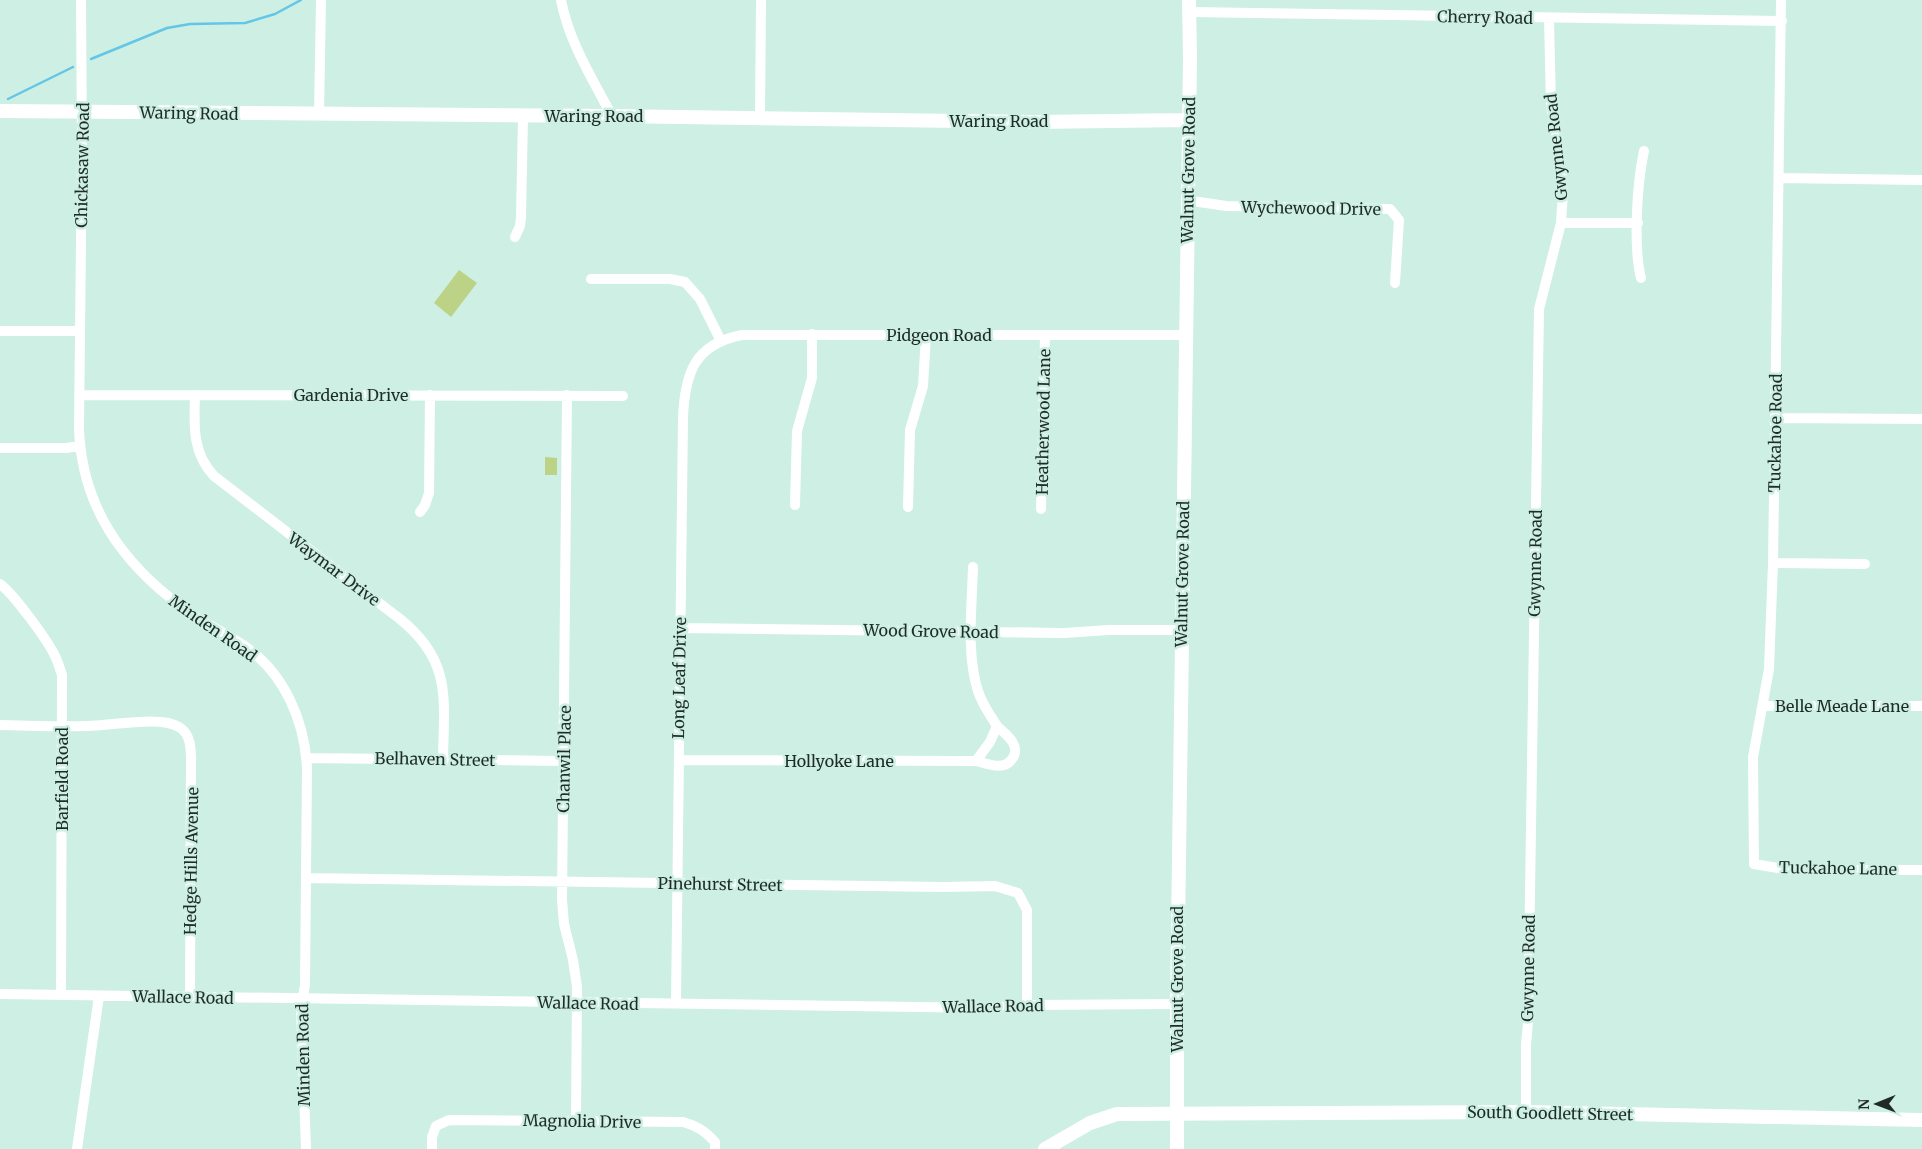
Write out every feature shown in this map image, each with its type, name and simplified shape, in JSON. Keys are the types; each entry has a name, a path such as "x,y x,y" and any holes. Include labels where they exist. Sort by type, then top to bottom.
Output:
{"main road":[{"name":"Walnut Grove Road","path":"1177,1149 1177,1004 1189,6"},
{"name":"Waring Road","path":"0,111 612,116 1034,122 1188,120"},
{"name":"South Goodlett Street","path":"1044,1149 1090,1123 1117,1114 1526,1112 1922,1120"}],"street":[{"name":"Chickasaw Road","path":"80,331 81,0"},
{"path":"319,114 321,0"},
{"path":"561,0 574,46 612,116"},
{"path":"760,118 761,0"},
{"name":"Tuckahoe Road","path":"1754,864 1752,757 1769,669 1773,563 1782,0"},
{"name":"Cherry Road","path":"1189,6 1549,18 1782,21"},
{"name":"Gwynne Road","path":"1526,1112 1539,309 1561,223 1563,192 1560,153 1550,107 1549,18"},
{"path":"515,237 520,226 521,217 523,116"},
{"path":"1641,278 1638,264 1639,173 1644,151"},
{"path":"1780,178 1922,180"},
{"name":"Wychewood Drive","path":"1186,200 1226,206 1390,209 1399,220 1395,282"},
{"path":"1561,223 1638,223"},
{"path":"591,279 670,279 685,282 700,299 721,341"},
{"path":"0,331 80,331"},
{"name":"Minden Road","path":"80,331 80,446 85,478 104,523 120,547 169,597 196,617 245,646 271,670 296,711 304,738 306,758 305,985 301,1009 306,1149"},
{"path":"795,505 796,432 812,378 812,334"},
{"name":"Pidgeon Road","path":"701,357 721,341 742,335 1185,335"},
{"path":"908,507 910,430 923,386 926,336"},
{"name":"Heatherwood Lane","path":"1041,509 1045,336"},
{"name":"Long Leaf Drive","path":"676,1003 684,401 688,376 701,357"},
{"name":"Gardenia Drive","path":"79,395 623,396"},
{"name":"Waymar Drive","path":"194,395 196,445 204,463 214,476 400,618 428,646 439,668 443,687 443,758"},
{"path":"420,512 430,494 430,395"},
{"name":"Chanwil Place","path":"567,396 562,882 563,912 577,977 576,1121"},
{"path":"1776,418 1922,419"},
{"path":"0,448 66,448 80,446"},
{"path":"1773,563 1865,564"},
{"path":"973,567 972,660 975,682 983,703 997,726 990,742 976,760"},
{"name":"Barfield Road","path":"0,584 15,600 56,657 62,682 61,995"},
{"name":"Wood Grove Road","path":"680,628 1064,633 1109,630 1181,630"},
{"name":"Belle Meade Lane","path":"1762,706 1922,706"},
{"name":"Hedge Hills Avenue","path":"62,726 167,722 182,729 190,742 190,997"},
{"path":"0,725 62,726"},
{"name":"Hollyoke Lane","path":"679,760 976,760 1002,766 1012,760 1014,755 1013,744 997,726"},
{"name":"Belhaven Street","path":"306,758 443,758 564,761"},
{"name":"Tuckahoe Lane","path":"1754,864 1790,870 1922,870"},
{"name":"Pinehurst Street","path":"306,878 943,887 995,886 1018,893 1027,910 1027,1005"},
{"name":"Wallace Road","path":"0,994 986,1008 1027,1005 1177,1004"},
{"path":"78,1149 99,996"},
{"name":"Magnolia Drive","path":"432,1149 433,1122 449,1120 683,1122 695,1125 705,1131 715,1142 715,1149"}],"green space":[{"path":"459,270 477,283 451,317 434,303"},
{"path":"545,457 557,458 557,475 545,475"}],"waterway":[{"path":"91,59 167,28 190,24 245,23 275,14 301,0"},
{"path":"8,99 73,67"}]}
